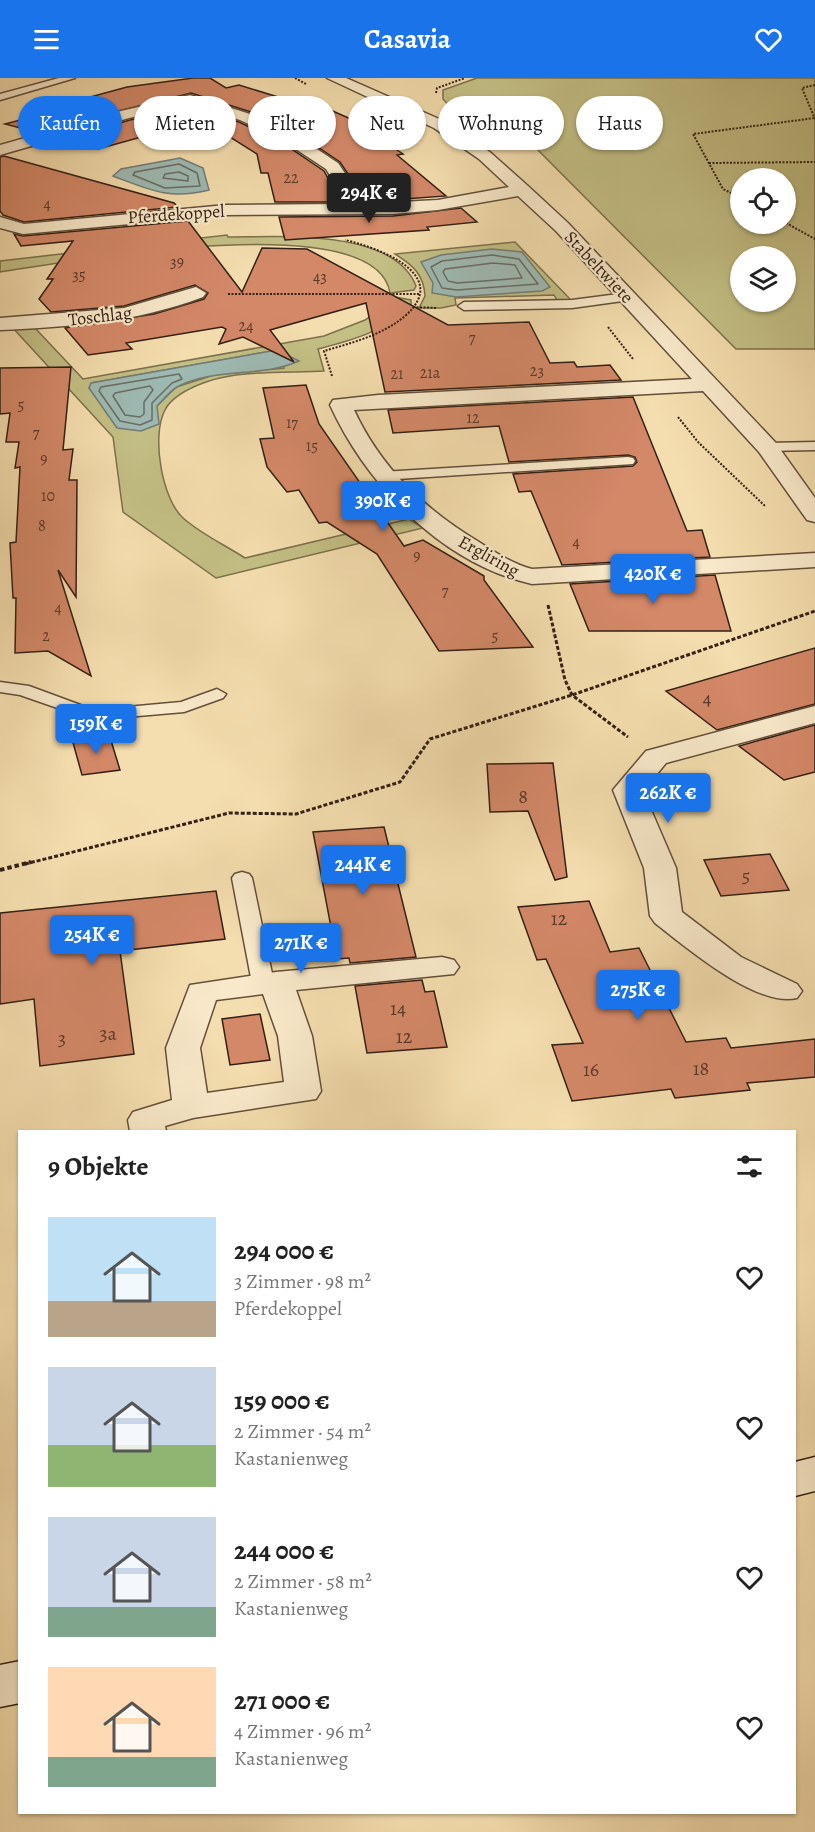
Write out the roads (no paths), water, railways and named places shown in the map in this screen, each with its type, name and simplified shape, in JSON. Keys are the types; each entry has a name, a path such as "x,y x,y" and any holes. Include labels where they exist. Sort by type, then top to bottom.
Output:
{"street":[{"name":"Stabeltwiete","path":"334,78 378,100 440,125 485,156 562,227 767,447 815,515"},
{"path":"0,150 126,114 190,99 245,117 288,136 332,166 350,194 354,210"},
{"name":"Pferdekoppel","path":"0,222 23,229 214,211 354,210 438,205 522,190"},
{"name":"Toschlag","path":"0,324 118,315 165,306 196,293"},
{"name":"Ergliring","path":"708,384 378,401 341,405 352,435 382,476 411,507 468,546 519,576 542,578 815,560"},
{"path":"784,991 729,964 666,916 660,868 628,790 656,757 815,714"},
{"path":"191,1107 183,1048 202,992 270,983 442,967"},
{"path":"148,1130 146,1120 191,1107 303,1091 295,1036 270,983"},
{"path":"796,1479 815,1474"},
{"path":"0,1686 18,1682"}],"lane":[{"path":"0,97 70,78"},
{"path":"464,306 563,305 626,297"},
{"path":"767,447 815,446"},
{"path":"382,476 627,461"},
{"path":"0,687 22,690 92,715 184,707 217,694"},
{"path":"242,878 270,983"}],"water":[{"path":"180,158 203,168 209,190 171,194 113,176 121,169"},
{"path":"492,249 522,252 550,287 542,291 456,297 432,293 433,283 421,262 441,255"},
{"path":"277,350 299,361 269,369 207,377 177,387 157,406 159,424 141,431 117,428 89,388 91,383"}]}
